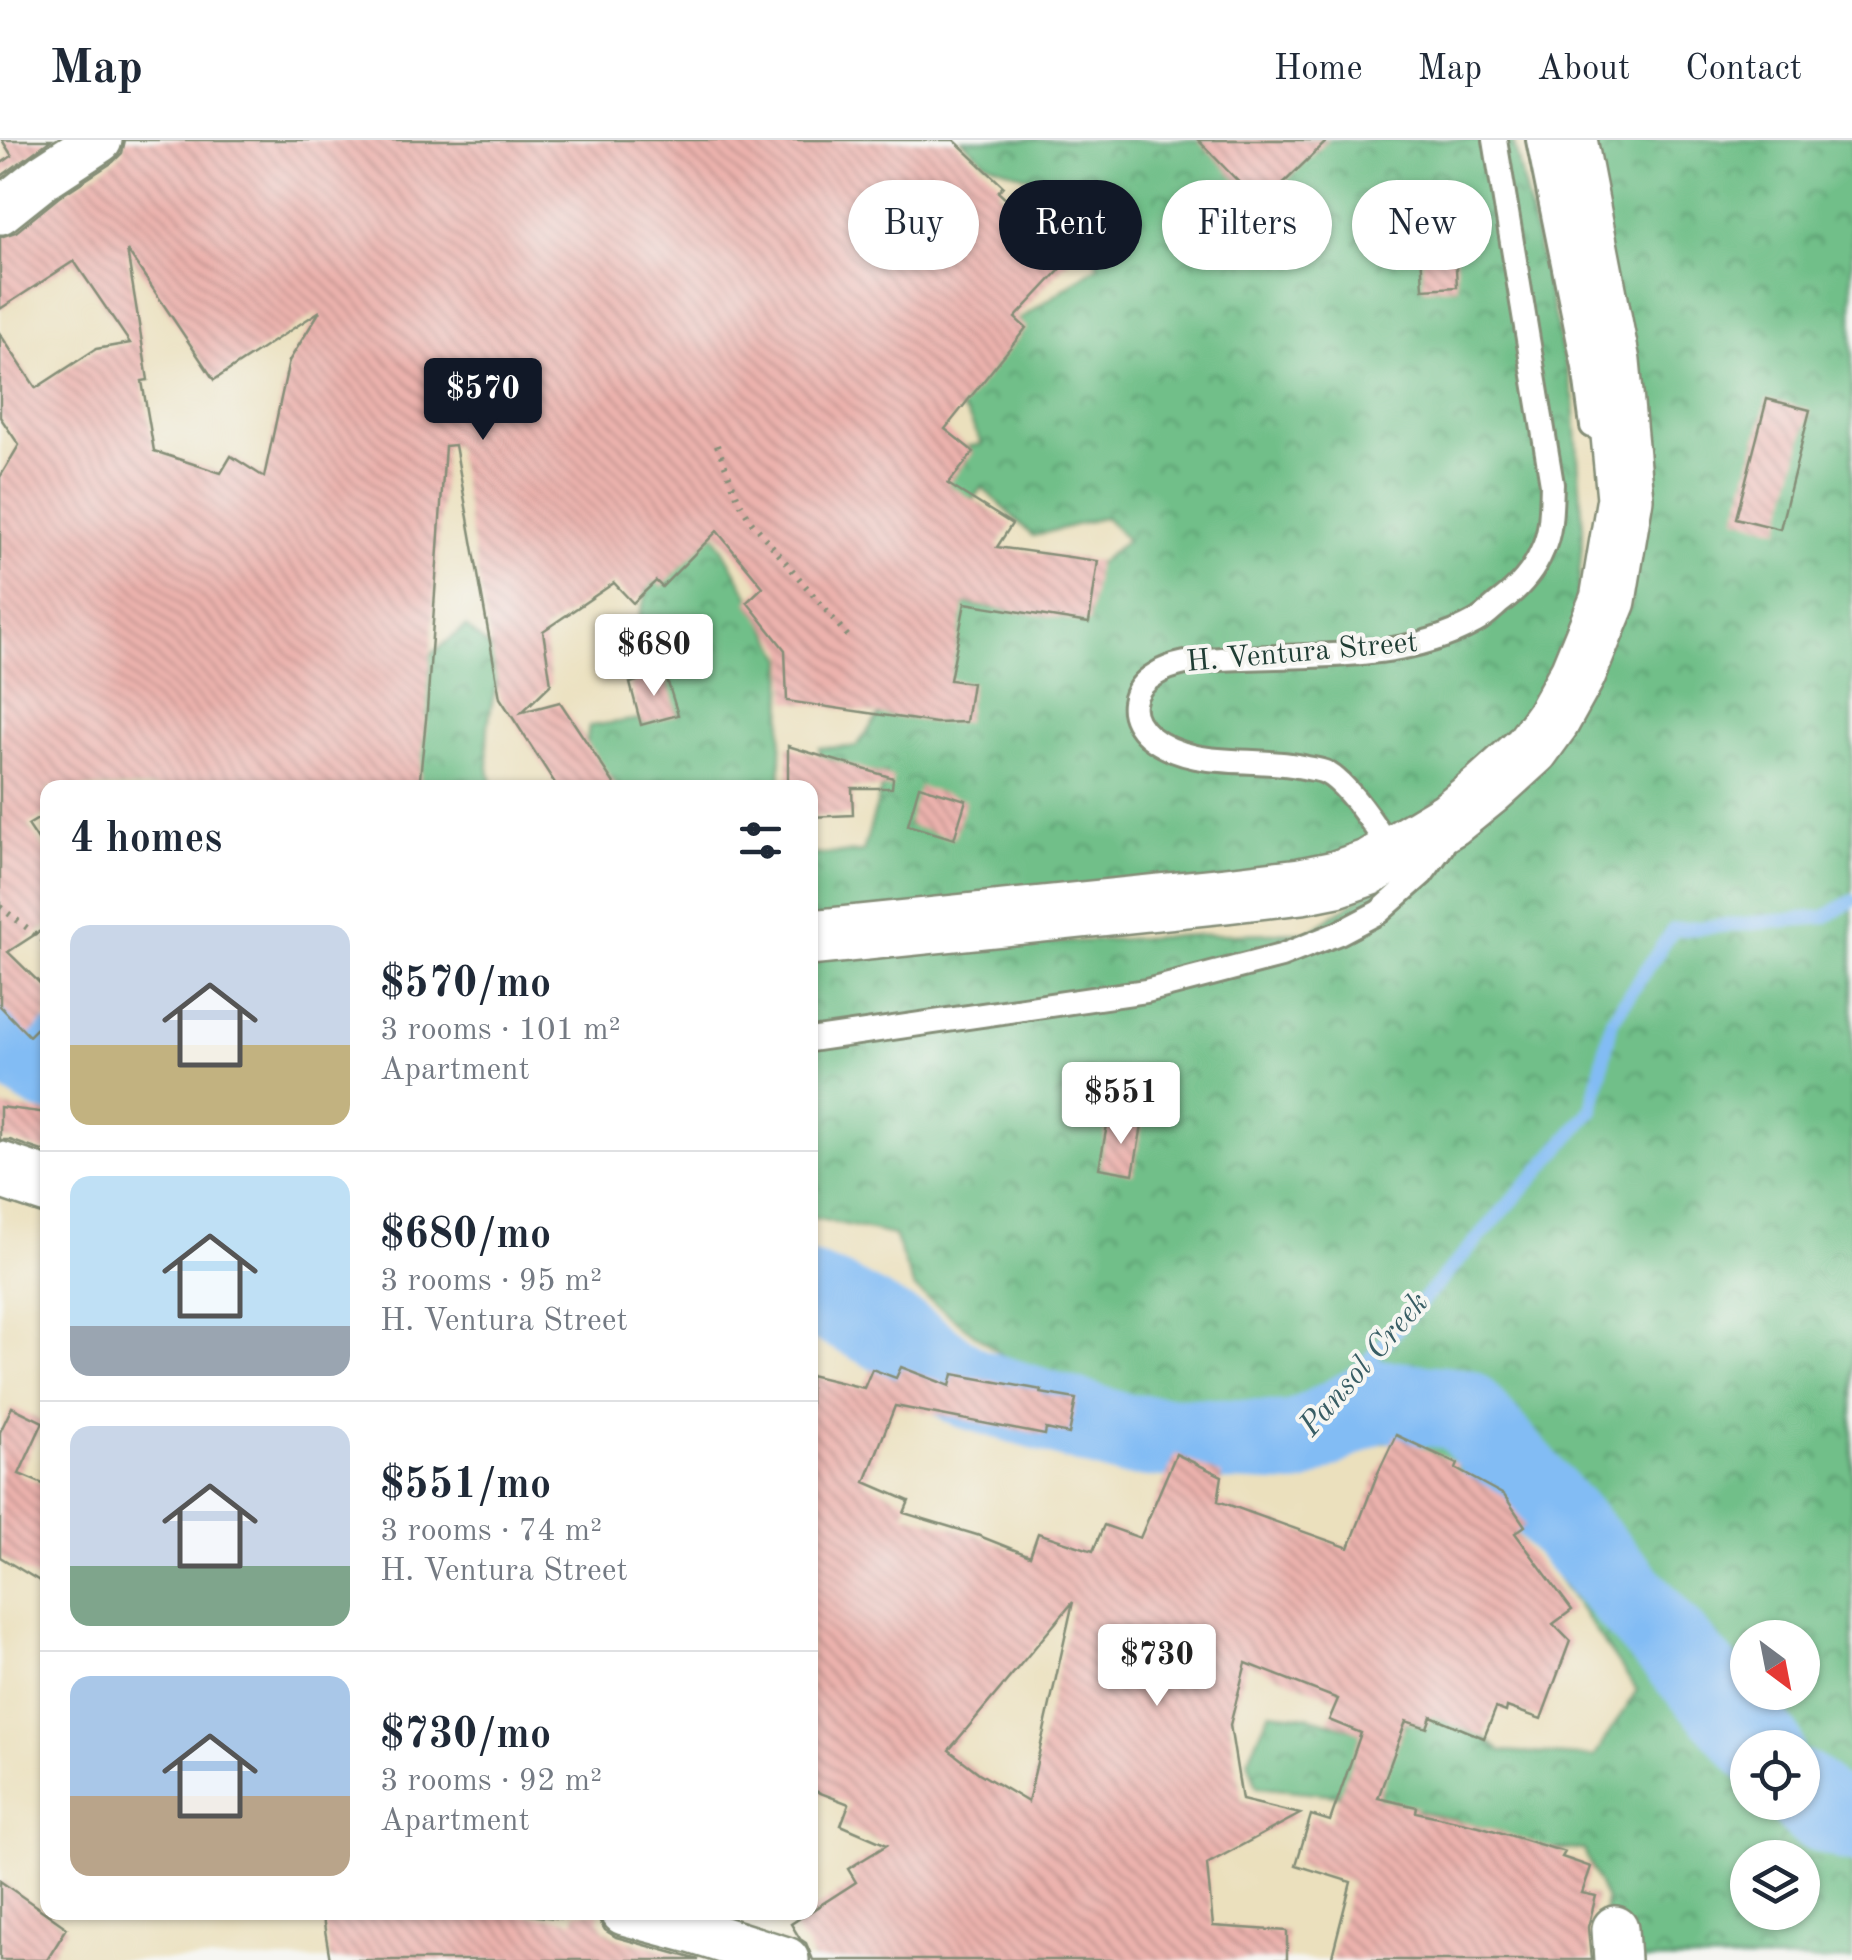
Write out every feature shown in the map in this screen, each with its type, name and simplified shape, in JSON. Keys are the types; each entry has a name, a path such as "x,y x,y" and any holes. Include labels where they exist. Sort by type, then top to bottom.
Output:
{"street":[{"path":"0,211 98,140"},
{"path":"818,937 1336,880 1370,867 1450,818 1530,749 1552,720 1578,673 1608,600 1624,498 1612,362 1569,140"},
{"path":"0,1170 40,1183"},
{"path":"654,1920 786,1960"}],"lane":[{"name":"H. Ventura Street","path":"1393,854 1342,785 1325,772 1293,765 1189,756 1162,746 1140,728 1133,708 1138,689 1173,665 1217,659 1380,651 1431,641 1477,621 1528,576 1544,549 1552,484 1495,140"},
{"path":"1538,140 1584,367 1594,440"},
{"path":"1590,576 1600,510"},
{"path":"818,1039 1146,992 1281,956 1340,933 1378,912 1422,874 1442,847 1450,818"}],"path":[{"path":"718,445 739,501 751,521 851,640"},
{"path":"0,907 40,938"}],"green space":[{"path":"962,140 1513,140 1574,401 1583,529 1575,631 1528,727 1446,801 1324,868 818,923 818,855 863,852 886,773 824,777 819,748 856,747 889,702 933,600 1084,620 1095,566 1127,540 1105,517 1033,536 982,487 938,546 948,450 982,444 967,414 936,388 975,327 1019,320 1092,270 1142,270 1142,180 1037,180 986,162"},
{"path":"1589,140 1852,140 1852,1960 1600,1960 1606,1900 1584,1850 1534,1848 1453,1820 1370,1798 1257,1787 1248,1760 1270,1712 1308,1716 1381,1738 1399,1695 1456,1714 1501,1751 1594,1757 1637,1690 1524,1529 1429,1479 1393,1440 1310,1459 1031,1377 914,1288 894,1235 818,1219 818,957 1308,932 1409,866 1631,606"},
{"path":"703,513 784,659 780,780 581,780 589,726 677,714 632,639 657,561"},
{"path":"466,627 503,660 487,739 491,780 270,780"}],"building":[{"path":"2,140 51,140 0,177 0,164 12,156"},
{"path":"125,140 954,140 999,182 999,270 1060,270 1015,318 1026,328 945,429 974,452 948,484 1012,524 997,547 1098,561 1089,623 965,603 950,680 972,683 966,722 936,723 787,701 785,650 747,602 763,587 717,531 662,587 656,581 633,603 614,583 543,631 551,684 522,712 560,702 612,780 553,780 500,698 455,445 445,446 420,780 40,780 40,818 28,825 40,843 40,931 8,952 40,983 40,1025 29,1036 0,1006 0,477 19,445 0,417 0,334 36,388 96,349 130,343 74,261 0,309 0,237 16,232 59,197 113,162 122,153","holes":["127,250 214,380 320,311 289,361 264,477 231,456 221,473 154,451 142,381 148,380"]},
{"path":"1198,140 1328,140 1287,180 1237,180"},
{"path":"1422,270 1456,270 1457,287 1423,289"},
{"path":"1767,399 1810,410 1780,529 1736,518"},
{"path":"665,673 678,715 641,725 630,683"},
{"path":"788,746 893,778 892,788 852,788 853,815 818,817 818,780 788,780"},
{"path":"919,786 966,800 954,839 908,825"},
{"path":"0,1107 40,1112 40,1150 0,1140"},
{"path":"1108,1120 1142,1126 1133,1174 1099,1168"},
{"path":"901,1367 950,1386 953,1374 1076,1399 1069,1434 1046,1429 1045,1435 895,1406 865,1482 909,1501 904,1513 1030,1556 1038,1533 1093,1551 1104,1525 1140,1538 1176,1454 1222,1476 1218,1501 1349,1548 1396,1435 1458,1464 1456,1469 1504,1495 1525,1526 1515,1533 1572,1610 1553,1624 1570,1641 1541,1719 1507,1707 1506,1712 1496,1708 1484,1738 1431,1716 1427,1728 1406,1721 1378,1798 1565,1852 1562,1857 1591,1867 1582,1893 1596,1896 1588,1927 1591,1960 1331,1960 1351,1882 1296,1865 1311,1815 1330,1821 1361,1733 1329,1720 1338,1699 1246,1663 1230,1725 1242,1800 1300,1814 1207,1864 1213,1926 1287,1931 1287,1960 813,1960 791,1924 797,1920 818,1920 818,1907 856,1882 848,1869 887,1845 841,1825 849,1804 818,1792 818,1377 864,1388 872,1369 896,1378","holes":["1073,1602 1028,1802 949,1750"]},
{"path":"12,1407 40,1421 19,1474 40,1483 40,1581 0,1557 0,1432"},
{"path":"0,1881 40,1909 40,1920 56,1920 67,1928 47,1960 0,1960"},
{"path":"323,1920 599,1920 616,1937 699,1960 330,1960"}],"waterway":[{"name":"Pansol Creek","path":"1294,1443 1592,1110 1612,1020 1673,930 1825,917 1852,901"},
{"path":"0,1041 40,1066"},
{"name":"Pansol Creek","path":"818,1297 903,1340 967,1387 1125,1435 1294,1443 1377,1400 1462,1409 1747,1730"},
{"name":"Pansol Creek","path":"1820,1810 1852,1821"}]}
